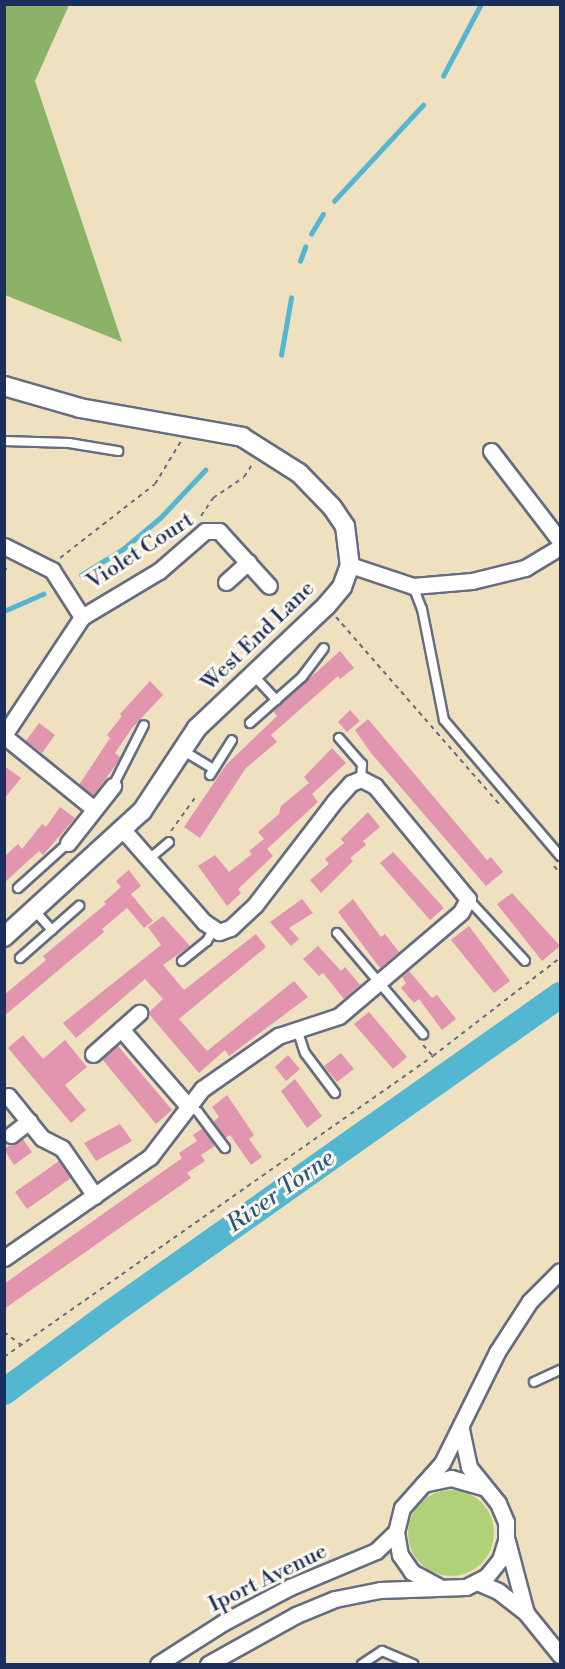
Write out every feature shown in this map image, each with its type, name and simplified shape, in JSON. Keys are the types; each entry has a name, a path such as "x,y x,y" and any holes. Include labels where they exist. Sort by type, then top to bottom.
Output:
{"street":[{"path":"5,390 80,408 191,426 242,437 299,473 332,507 345,526 350,565 413,586 472,582 525,568 561,547"},
{"path":"491,451 561,541"},
{"name":"Violet Court","path":"82,617 159,571 205,531 219,531 269,586"},
{"path":"4,546 48,567 61,580 82,617 4,736 94,809"},
{"path":"226,582 248,562"},
{"name":"West End Lane","path":"4,937 124,831 152,798 181,749 197,728 326,606 342,587 350,565"},
{"path":"4,1258 150,1157 187,1105 202,1089 278,1036 339,1016 461,912 468,899 375,786 361,779 351,783 334,802 255,905 230,928 213,930 124,831"},
{"path":"68,843 113,786"},
{"path":"93,1054 139,1013"},
{"path":"121,1029 187,1105"},
{"path":"6,1093 42,1138 62,1148 95,1196"},
{"path":"11,1135 29,1121"},
{"name":"Iport Avenue","path":"158,1665 224,1622 290,1587 376,1551 396,1532 402,1508 442,1463 461,1429 474,1394 497,1352 530,1301 561,1271"},
{"name":"Iport Avenue","path":"461,1429 464,1455 483,1487 498,1503 506,1522 507,1540 526,1613"},
{"path":"423,1484 452,1478 483,1487"},
{"path":"396,1532 400,1555 412,1572 444,1588"},
{"path":"507,1540 500,1560 477,1582 498,1592 526,1613 561,1655"},
{"name":"Iport Avenue","path":"208,1665 296,1615 335,1599 380,1590 444,1588 477,1582"}],"lane":[{"path":"4,441 69,443 118,452"},
{"path":"413,586 422,609 444,720 561,856"},
{"path":"250,723 302,677 324,648"},
{"path":"253,675 276,700"},
{"path":"113,786 144,725"},
{"path":"339,738 362,764 361,779"},
{"path":"181,749 212,772 232,740"},
{"path":"149,859 167,839"},
{"path":"18,888 68,843"},
{"path":"468,899 525,962"},
{"path":"20,958 79,906"},
{"path":"34,910 52,930"},
{"path":"182,961 207,940 213,930"},
{"path":"337,933 423,1034"},
{"path":"297,1029 305,1053 335,1094"},
{"path":"187,1105 198,1112 225,1148"},
{"path":"534,1382 561,1370"},
{"path":"362,1665 382,1651 413,1665"}],"path":[{"path":"48,567 111,522 155,483 191,426"},
{"path":"205,531 200,519 213,498 244,477 261,451"},
{"path":"326,606 506,811"},
{"path":"167,839 197,795"},
{"path":"553,864 561,873"},
{"path":"4,1357 433,1056 561,958"},
{"path":"4,1332 21,1345"}],"green space":[{"path":"4,5 69,5 35,81 122,342 5,295"},
{"path":"451,1490 475,1497 487,1509 494,1533 487,1557 475,1569 451,1576 427,1569 415,1557 408,1533 415,1509 427,1497"}],"building":[{"path":"340,651 354,668 340,679 338,676 271,735 277,742 246,768 200,838 184,827 226,765 277,716 273,711"},
{"path":"150,681 163,695 132,728 115,753 121,758 93,796 79,785 110,738 107,735 122,716 120,714"},
{"path":"350,710 360,721 347,732 338,722"},
{"path":"368,719 487,860 491,857 503,872 486,886 371,753 355,730"},
{"path":"39,723 55,735 42,753 26,741"},
{"path":"332,748 346,763 312,794 318,802 267,849 273,856 238,889 241,893 227,906 198,866 215,855 229,872 252,854 249,851 264,839 258,832 279,814 281,806 309,783 304,777"},
{"path":"4,766 21,778 4,799"},
{"path":"60,807 75,818 43,855 39,851 4,883 4,857 18,844 22,849 42,824 46,827"},
{"path":"368,812 380,827 363,841 366,845 350,858 353,861 321,893 310,880 329,864 325,859 344,843 341,839"},
{"path":"393,852 444,908 430,920 380,863"},
{"path":"129,870 141,886 131,894 153,921 144,928 127,908 102,929 104,932 4,1016 4,995 46,960 43,956 106,904 104,902 121,887 116,881"},
{"path":"512,893 560,946 542,961 497,904"},
{"path":"302,899 313,913 289,928 299,939 291,946 270,922"},
{"path":"353,899 381,937 385,934 399,952 380,968 338,912"},
{"path":"163,916 190,946 163,965 184,990 256,934 266,947 179,1019 207,1051 294,981 308,997 229,1056 225,1050 199,1073 148,1013 163,999 145,979 76,1038 63,1023 161,945 148,927"},
{"path":"469,926 510,981 494,993 451,940"},
{"path":"318,946 341,971 345,967 360,985 344,999 323,973 319,976 303,959"},
{"path":"409,971 432,998 437,995 456,1019 442,1030 419,999 414,1003 401,988 406,983 402,977"},
{"path":"369,1012 407,1057 393,1069 354,1024"},
{"path":"23,1035 43,1059 65,1040 87,1067 65,1085 86,1110 71,1123 8,1048"},
{"path":"118,1046 172,1110 156,1124 102,1059"},
{"path":"341,1053 354,1069 337,1082 324,1066"},
{"path":"288,1055 300,1069 286,1081 275,1067"},
{"path":"295,1079 322,1116 307,1128 281,1091"},
{"path":"227,1095 254,1135 249,1139 262,1157 251,1165 230,1135 225,1138 213,1122 219,1117 212,1107"},
{"path":"120,1124 132,1141 96,1161 84,1143"},
{"path":"203,1128 216,1145 201,1155 205,1161 187,1173 191,1178 4,1309 4,1284 182,1158 179,1153 197,1141 193,1135"},
{"path":"22,1138 32,1152 14,1165 4,1149"},
{"path":"59,1161 71,1178 27,1209 15,1192"}],"waterway":[{"path":"443,76 481,4"},
{"path":"334,201 423,105"},
{"path":"311,234 323,214"},
{"path":"300,261 305,247"},
{"path":"281,355 291,298"},
{"path":"81,575 123,549 160,518 205,470"},
{"path":"4,611 43,594"},
{"name":"River Torne","path":"4,1392 112,1312 560,995"}]}
